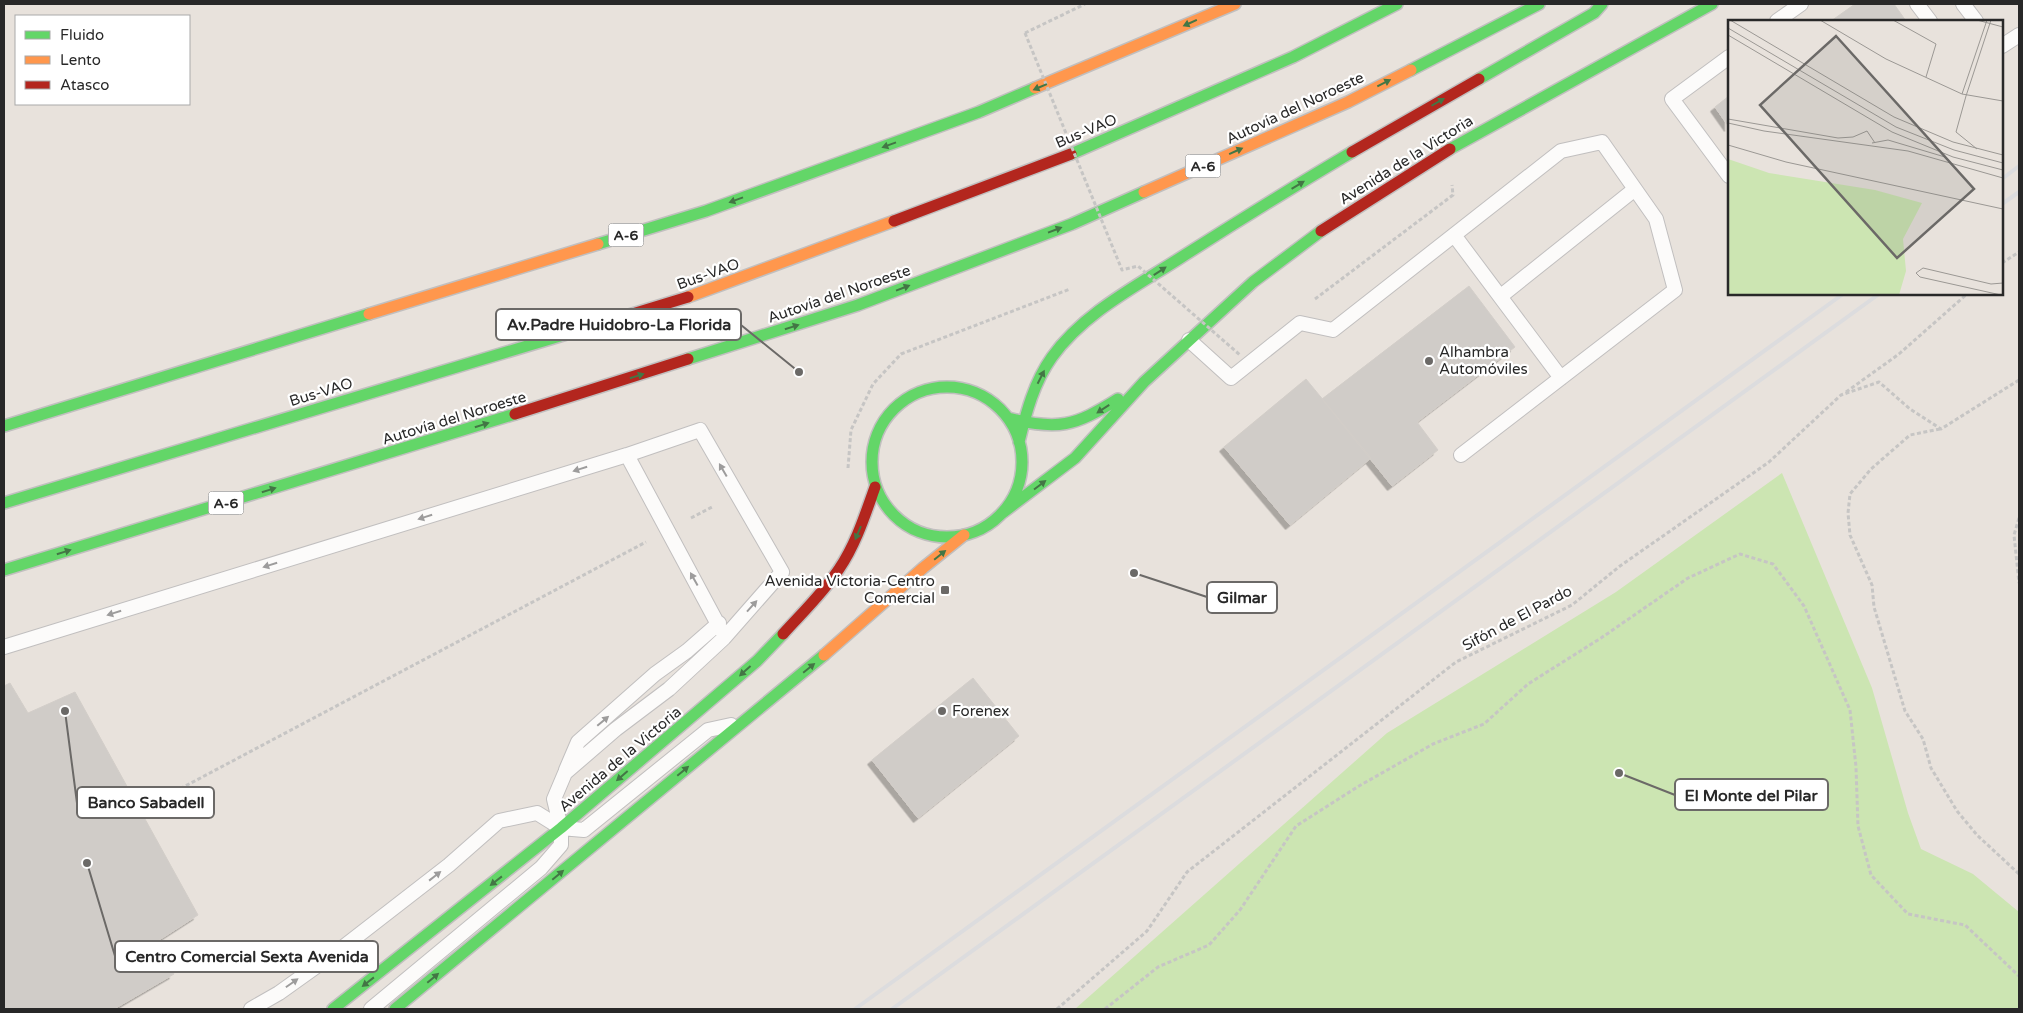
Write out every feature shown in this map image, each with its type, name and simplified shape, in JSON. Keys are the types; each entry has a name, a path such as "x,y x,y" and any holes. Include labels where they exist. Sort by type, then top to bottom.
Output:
{"main road":[{"name":"A-6","path":"4,426 706,211 979,112 1235,4"},
{"name":"Bus-VAO","path":"4,503 692,296 1059,159 1293,57 1397,4"},
{"name":"Autovía del Noroeste","path":"4,570 436,439 858,305 1072,224 1339,106 1539,4"},
{"path":"1019,442 1023,423 1040,376 1057,349 1078,328 1101,310 1220,232 1383,134 1594,13 1602,4"},
{"name":"Avenida de la Victoria","path":"1001,514 1075,458 1144,382 1189,340 1252,282 1316,234 1447,150 1712,4"},
{"name":"Avenida de la Victoria","path":"1008,418 1023,423 1044,426 1064,426 1090,417 1144,382"},
{"path":"947,386 971,391 992,402 1008,418 1019,442 1022,460 1020,479 1014,496 1001,514 984,527 964,535 942,537 920,533 901,522 886,507 875,487 872,463 875,440 885,418 902,401 923,390 947,386"},
{"name":"Avenida de la Victoria","path":"334,1009 561,828 757,661 821,593 840,568 852,548 875,487"},
{"path":"395,1009 829,651 923,568 964,535"}],"lane":[{"path":"1778,20 1800,4"},
{"path":"1917,4 1929,20"},
{"path":"1963,4 1975,20"},
{"path":"2003,45 2019,35"},
{"path":"1728,58 1672,99 1728,175"},
{"path":"1189,340 1231,378 1300,323 1333,330 1561,152 1602,142 1656,219 1675,290 1461,455"},
{"path":"1501,296 1635,188"},
{"path":"1454,235 1561,378"},
{"path":"4,647 627,455 700,430 782,572 724,638 668,689 616,729 565,773"},
{"path":"627,455 719,623 724,638"},
{"path":"370,1009 541,868 561,845 561,828 554,799 578,742 719,623"},
{"path":"251,1009 279,993 350,942 449,865 499,821 537,813 561,828 584,830 708,730 741,723"}],"path":[{"path":"1085,4 1025,33 1122,270"},
{"path":"1311,302 1453,195"},
{"path":"2003,262 2019,252"},
{"path":"1114,273 1138,266 1240,355 1248,349"},
{"path":"901,354 1073,288"},
{"path":"1841,395 1899,354 1966,295"},
{"path":"2019,380 1941,429 1910,435 1871,469 1850,494 1848,513 1850,535 1872,585 1874,607 1884,635 1905,711 1923,739 1931,768 1957,811 1976,835 2019,874"},
{"name":"Sifón de El Pardo","path":"1057,1009 1147,932 1188,872 1202,860 1456,662 1572,605 1620,566 1769,462 1841,395 1879,382 1910,409 1941,429"},
{"path":"140,810 737,494"},
{"path":"2019,518 2014,535 2019,583"},
{"path":"1105,1009 1158,967 1209,945 1240,910 1296,826 1359,786 1433,744 1484,724 1528,684 1601,638 1688,578 1740,554 1773,564 1804,606 1850,710 1856,767 1858,826 1871,875 1908,914 1965,925 2019,976"}],"green space":[{"path":"1782,473 1872,688 1908,813 1921,849 1973,874 2019,912 2019,1009 1075,1009 1387,733 1616,592"}],"building":[{"path":"1855,4 1894,4 1905,20 1832,20"},
{"path":"1728,97 1728,126 1715,107"},
{"path":"1469,286 1515,347 1417,422 1438,450 1392,486 1322,399"},
{"path":"1306,379 1371,458 1290,525 1224,447"},
{"path":"973,678 1019,736 918,818 872,760"},
{"path":"10,683 28,713 75,692 198,915 156,942 174,974 114,1009 4,1009 4,686"}],"railway":[{"path":"2003,178 2019,166"},
{"path":"2003,203 2019,192"},
{"path":"855,1009 1842,295"},
{"path":"892,1009 1878,295"}],"traffic: fast":[{"path":"1071,154 1293,57 1397,4"},
{"path":"1411,70 1539,4"},
{"path":"1479,79 1594,13 1602,4"},
{"path":"1450,149 1712,4"},
{"path":"598,244 706,211 979,112 1035,88"},
{"path":"1019,442 1035,387 1040,377 1052,357 1078,328 1126,292 1352,152"},
{"path":"688,359 858,305 1072,224 1144,192"},
{"path":"1001,514 1075,458 1144,382 1253,282 1321,231"},
{"path":"4,426 369,314"},
{"path":"4,503 580,330"},
{"path":"947,387 976,393 1000,409 1016,433 1022,462 1016,491 1000,515 976,531 947,537 918,531 894,515 878,491 872,462 878,433 894,409 918,393 947,387"},
{"path":"1008,418 1040,424 1066,424 1090,415 1118,399"},
{"path":"4,570 515,414"},
{"path":"333,1009 561,828 757,661 783,634"},
{"path":"395,1009 824,655"}],"traffic: slow":[{"path":"1035,88 1235,4"},
{"path":"1144,192 1348,102 1411,70"},
{"path":"688,297 894,221"},
{"path":"369,314 598,244"},
{"path":"824,655 923,568 964,535"}],"traffic: jam":[{"path":"1352,152 1479,79"},
{"path":"1321,231 1450,149"},
{"path":"894,221 1071,154"},
{"path":"580,330 688,297"},
{"path":"515,414 688,359"},
{"path":"783,634 812,603 839,569 860,529 875,487"}],"place":[{"name":"Alhambra Automóviles","path":"1429,361"},
{"name":"Av.Padre Huidobro-La Florida","path":"799,372"},
{"name":"Gilmar","path":"1134,573"},
{"name":"Avenida Victoria-Centro Comercial","path":"945,590"},
{"name":"Banco Sabadell","path":"65,711"},
{"name":"Forenex","path":"942,711"},
{"name":"El Monte del Pilar","path":"1619,773"},
{"name":"Centro Comercial Sexta Avenida","path":"87,863"}]}
